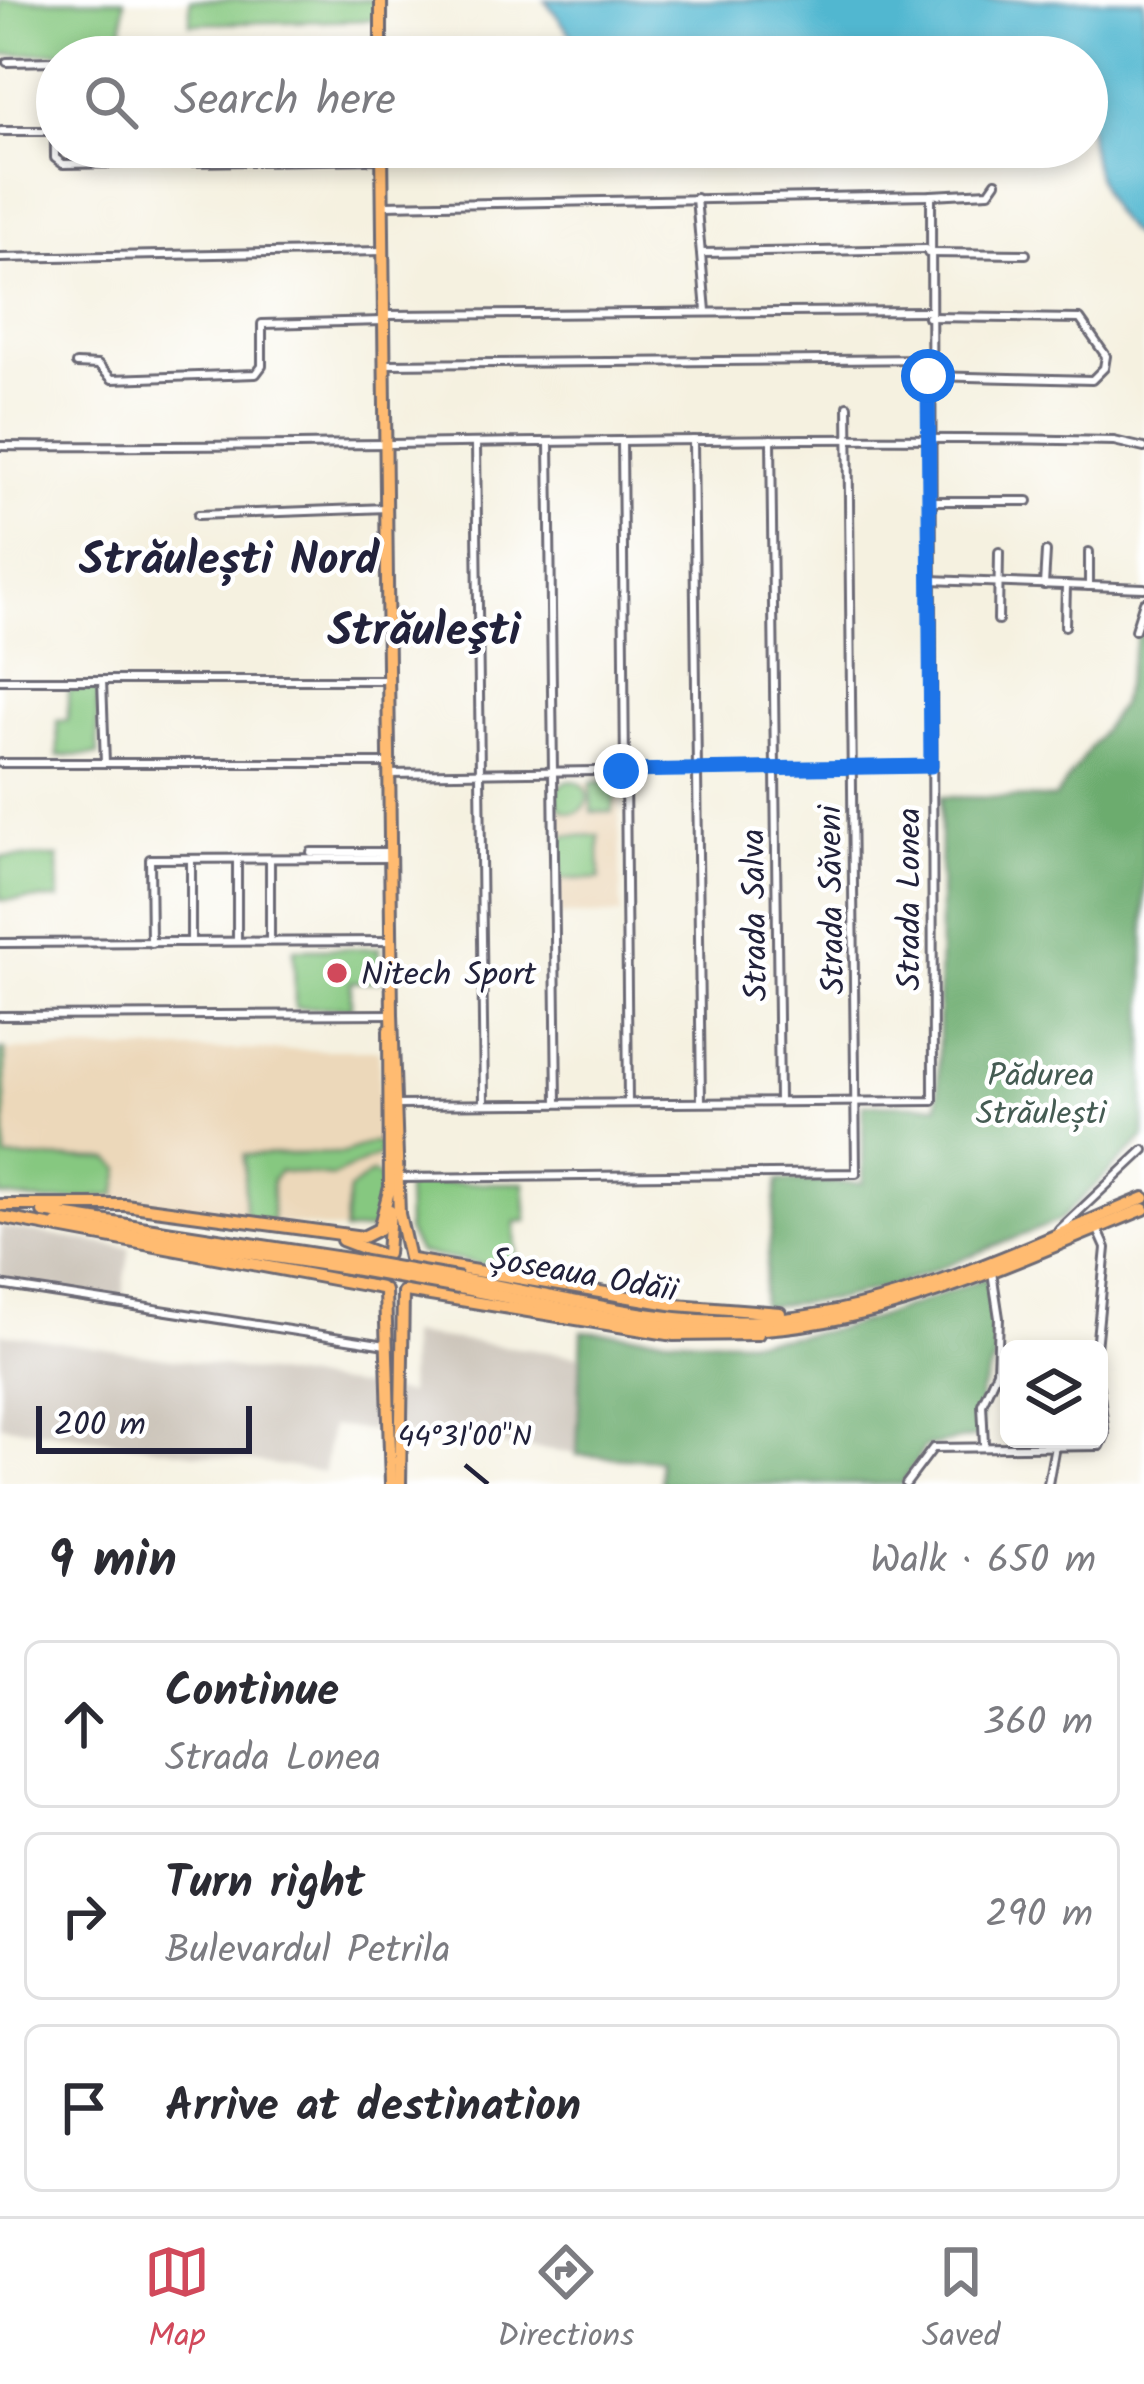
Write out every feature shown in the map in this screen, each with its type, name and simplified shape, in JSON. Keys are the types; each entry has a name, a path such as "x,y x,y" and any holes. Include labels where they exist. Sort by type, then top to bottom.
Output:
{"main road":[{"path":"381,0 381,36"},
{"path":"382,168 394,1183 416,1277 405,1292 393,1341"},
{"path":"392,1014 398,1105 394,1183 386,1255 375,1274 393,1341 396,1484"},
{"path":"334,1237 375,1233 394,1183"},
{"name":"Șoseaua Odăii","path":"460,1284 702,1319 766,1321 888,1298 1144,1198"},
{"path":"0,1205 125,1205 334,1237 386,1255 676,1305 807,1313"},
{"name":"Șoseaua Odăii","path":"0,1205 682,1326 787,1327 869,1313 1144,1209"},
{"path":"0,1217 383,1290 674,1335 742,1338 787,1327"},
{"name":"Șoseaua Odăii","path":"0,1217 348,1264"},
{"path":"331,1279 381,1298 393,1341"},
{"path":"393,1341 408,1305 428,1295"}],"street":[{"path":"7,62 36,61"},
{"path":"1,131 36,131"},
{"path":"383,206 931,195 988,192 996,182"},
{"name":"Strada Lonea","path":"856,1101 933,1100 927,251 931,195"},
{"path":"696,198 706,310"},
{"path":"0,258 384,251"},
{"path":"702,253 1027,254"},
{"path":"76,364 94,363 116,379 256,374 262,366 262,324 706,310 1080,319 1106,356 1104,368 1092,380 928,376"},
{"path":"385,364 928,359"},
{"name":"Strada Săveni","path":"394,1183 857,1171 848,406"},
{"path":"0,446 386,446 929,437 1114,440 1144,448"},
{"name":"Strada Salva","path":"771,439 779,1102"},
{"path":"693,440 701,1102"},
{"path":"622,441 628,1103"},
{"path":"548,442 557,1103"},
{"path":"476,443 484,1104"},
{"path":"929,501 1028,501"},
{"path":"198,515 387,508"},
{"path":"998,620 1000,552"},
{"path":"1044,584 1046,552"},
{"path":"1089,552 1089,586"},
{"path":"930,580 1144,588"},
{"path":"1065,626 1066,585"},
{"path":"1135,630 1144,602"},
{"path":"0,680 388,680"},
{"path":"102,680 105,763"},
{"path":"0,763 480,773 931,766"},
{"path":"311,852 390,855"},
{"path":"151,943 150,859 390,855"},
{"path":"191,859 191,941"},
{"path":"236,941 237,859"},
{"path":"269,941 270,859"},
{"path":"0,943 391,940"},
{"path":"0,1016 392,1014"},
{"path":"398,1105 856,1101"},
{"path":"1057,1233 1144,1150"},
{"path":"1096,1228 1106,1248 1097,1340"},
{"path":"984,1444 982,1404 997,1371 999,1318 992,1269"},
{"path":"0,1286 393,1341"},
{"path":"906,1484 928,1451 1000,1444"},
{"path":"1048,1484 1054,1448"}],"shaded area":[{"path":"619,782 621,915 560,915 558,783"},
{"path":"0,1050 379,1050 379,1170 349,1190 349,1223 343,1231 104,1199 49,1202 0,1196"},
{"path":"0,1227 130,1248 122,1300 0,1281"},
{"path":"0,1333 408,1394 409,1334 581,1356 578,1454 331,1426 324,1472 0,1425"}],"green space":[{"path":"0,0 124,0 123,36 36,36 36,53 0,55"},
{"path":"190,0 381,0 381,20 190,24"},
{"name":"Pădurea Străulești","path":"1144,610 1144,1138 1059,1221 896,1285 837,1299 761,1307 778,1180 863,1183 863,1104 938,1105 941,797 1055,798 1120,705"},
{"path":"97,689 98,755 58,756 57,721 68,720 68,690"},
{"path":"572,781 583,786 588,797 583,808 572,813 561,808 556,797 561,786"},
{"path":"591,782 619,782 612,812 592,812"},
{"path":"599,835 600,879 560,879 559,836"},
{"path":"0,857 58,857 59,899 0,900"},
{"name":"Nitech Sport","path":"379,948 380,981 351,982 351,1007 295,1008 294,949"},
{"path":"0,1050 5,1050 6,1158 110,1159 121,1169 116,1195 49,1202 0,1196"},
{"path":"372,1142 383,1146 381,1154 332,1177 280,1171 272,1180 272,1222 245,1218 244,1155 344,1153"},
{"path":"372,1173 384,1179 380,1216 372,1229 344,1232 349,1190"},
{"path":"406,1183 524,1183 527,1221 515,1222 516,1264 511,1270 419,1253 407,1231"},
{"path":"987,1277 995,1359 980,1393 981,1436 925,1447 902,1484 661,1484 659,1460 577,1455 582,1331 720,1340 803,1335 874,1319"}],"water":[{"path":"545,0 1144,0 1144,245 1110,207 1095,168 1108,168 1108,36 572,36"}],"place":[{"name":"Nitech Sport","path":"337,973"}],"district":[{"name":"Străulești Nord","path":"229,558"},
{"name":"Străuleşti","path":"424,629"}],"route":[{"path":"621,771 931,766 928,376"}]}
